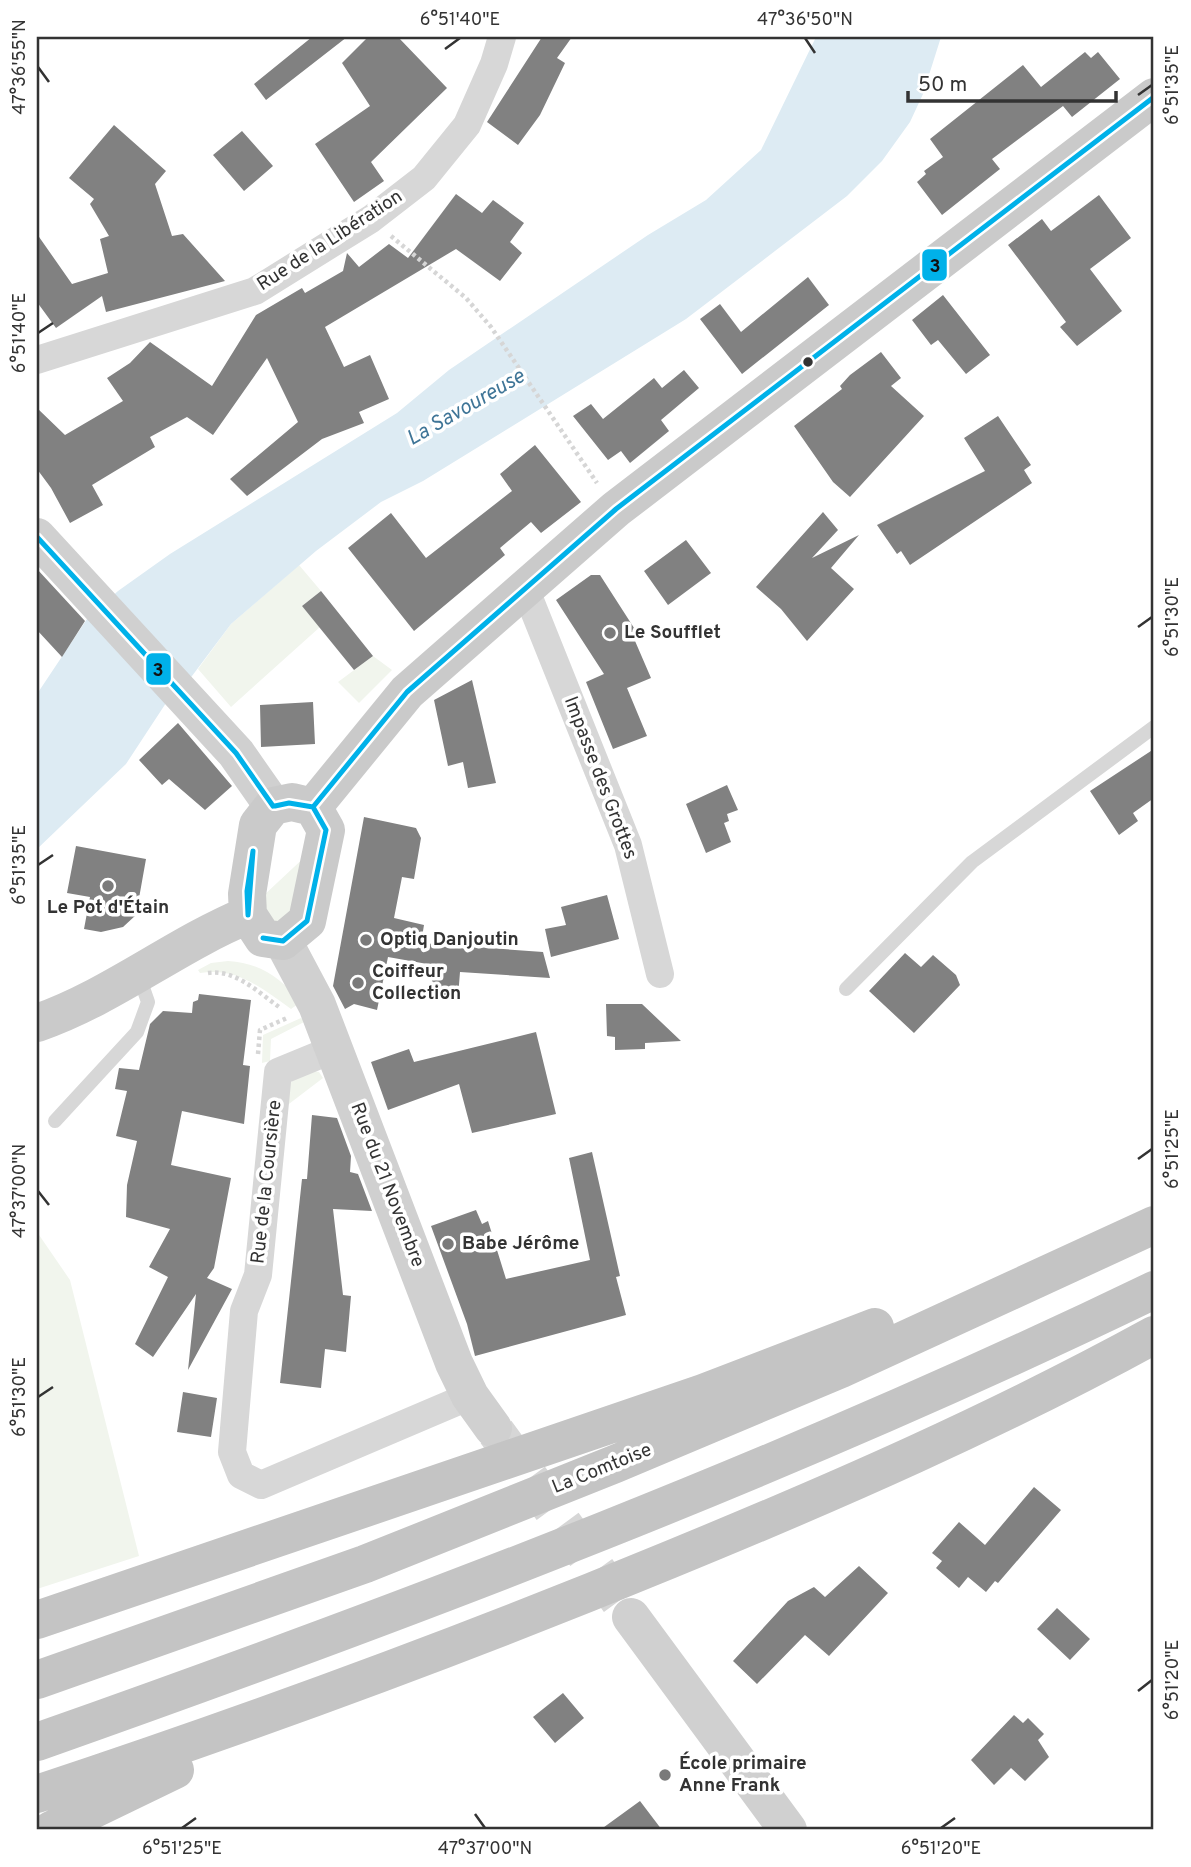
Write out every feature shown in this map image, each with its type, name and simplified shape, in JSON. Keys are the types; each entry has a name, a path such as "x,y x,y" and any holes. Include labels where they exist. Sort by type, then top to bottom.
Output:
{"highway":[{"path":"37,1620 703,1393 1154,1222"},
{"name":"La Comtoise","path":"37,1680 365,1564 615,1464 841,1369 1154,1222"},
{"path":"37,1742 374,1621 662,1507 861,1423 1154,1290"},
{"path":"37,1794 332,1693 568,1602 865,1479 1013,1409 1154,1335"},
{"path":"51,1830 332,1693"}],"main road":[{"path":"313,807 407,692 616,509 1154,97"},
{"path":"292,802 313,807 326,830 307,920 283,942 263,938 248,915 247,894 258,825 273,806 292,802"},
{"path":"37,1023 138,974 201,935 248,915"}],"street":[{"name":"Rue de la Libération","path":"37,360 255,291 371,219 424,178 467,125 494,64 502,37"},
{"path":"37,537 236,753 273,806"},
{"name":"Impasse des Grottes","path":"525,588 628,845 660,974"},
{"name":"Rue du 21 Novembre","path":"283,942 317,1004 454,1363 470,1396 493,1428"},
{"name":"Rue de la Coursière","path":"334,1049 278,1072 258,1276 244,1311 232,1452 241,1475 261,1485 470,1396"},
{"path":"631,1617 788,1830"}],"lane":[{"path":"846,989 972,862 1154,727"},
{"path":"55,1121 136,1032 148,1002 138,974"}],"path":[{"path":"371,219 466,298 491,327 616,509"},
{"path":"202,974 220,971 240,979 291,1016 317,1004"}],"shaded area":[{"path":"299,565 321,591 302,606 320,627 231,707 198,669 231,624"},
{"path":"373,656 392,670 359,703 338,682"},
{"path":"309,853 295,904 283,919 274,922 266,917 262,897"},
{"path":"240,962 269,973 301,1002 291,1009 238,976 200,973 198,970 211,963"},
{"path":"301,1018 306,1021 271,1039 270,1061 262,1063 263,1035"},
{"path":"309,1070 319,1072 323,1078 281,1110 289,1086"},
{"path":"37,1232 70,1280 139,1556 37,1589"}],"water":[{"name":"La Savoureuse","path":"816,37 941,37 923,94 910,122 882,161 847,196 686,319 423,481 381,502 316,551 231,624 192,676 166,703 126,764 37,849 37,694 87,619 118,591 170,554 397,413 449,370 648,235 706,200 761,150"}],"building":[{"path":"312,37 347,37 266,100 254,84"},
{"path":"368,37 398,37 447,88 371,162 384,181 354,202 315,144 370,106 342,63"},
{"path":"542,37 572,37 557,58 565,63 540,115 518,145 487,122"},
{"path":"1085,52 1091,58 1098,52 1120,79 1072,117 1063,106 992,159 1000,169 942,215 917,182 926,174 924,171 943,157 930,139 1023,65 1041,87"},
{"path":"114,125 166,171 155,184 172,236 183,234 225,281 106,312 102,296 56,328 37,302 37,234 72,284 108,273 100,239 109,236 90,204 94,199 69,178"},
{"path":"242,131 273,166 244,191 213,155"},
{"path":"456,194 482,213 493,200 524,223 510,242 522,253 500,281 456,249 325,327 344,367 370,355 389,399 359,412 364,423 322,439 247,496 230,479 298,422 267,358 213,435 187,417 150,437 155,447 92,485 103,505 70,523 37,469 37,408 65,435 123,401 107,378 130,363 150,342 212,386 256,315 302,288 305,293 343,271 347,253 359,267 389,244 408,258"},
{"path":"1099,195 1131,238 1090,269 1122,311 1077,346 1060,327 1066,322 1008,245 1042,219 1051,231"},
{"path":"808,277 829,305 742,374 700,319 720,304 741,332"},
{"path":"943,295 990,355 966,374 938,340 931,345 912,320"},
{"path":"881,352 901,378 891,386 924,416 850,497 833,482 794,426 842,389 840,386 850,375"},
{"path":"684,370 699,388 661,420 669,431 630,463 621,451 608,460 573,416 591,404 603,419 654,378 662,388"},
{"path":"998,416 1031,465 1024,470 1032,483 910,565 901,551 897,554 877,525 985,471 964,438"},
{"path":"535,445 581,502 541,533 531,522 500,548 505,555 414,631 348,548 391,513 426,558 512,491 500,474"},
{"path":"823,512 838,530 812,558 859,535 831,568 854,589 807,641 781,609 756,587"},
{"path":"686,540 711,573 668,605 644,571"},
{"path":"37,569 85,621 62,657 37,630"},
{"path":"591,575 600,575 636,631 632,634 651,678 627,688 647,736 613,749 586,682 604,674 556,600"},
{"path":"321,591 373,656 354,670 302,606"},
{"path":"472,680 496,783 468,788 463,762 448,766 434,700"},
{"path":"313,702 315,744 261,747 260,705"},
{"path":"178,723 232,786 205,810 169,779 162,785 139,760"},
{"path":"1154,749 1154,798 1133,813 1138,821 1119,835 1090,791"},
{"path":"727,785 738,810 727,814 729,821 724,823 731,842 706,853 686,804"},
{"path":"364,817 416,828 421,838 414,879 402,877 394,918 424,925 421,943 543,952 550,978 460,972 458,997 431,995 433,965 388,957 377,1010 354,1004 345,1009 333,986"},
{"path":"76,846 146,859 136,915 123,927 101,932 84,929 90,897 67,893"},
{"path":"607,895 619,939 551,957 545,929 566,925 561,907"},
{"path":"905,953 921,967 933,955 956,975 960,985 914,1033 869,991"},
{"path":"199,994 251,1000 243,1065 250,1066 244,1124 182,1111 171,1165 231,1178 214,1268 207,1278 232,1289 188,1370 196,1294 153,1357 135,1344 168,1277 149,1267 170,1229 126,1217 127,1185 137,1141 116,1136 127,1091 115,1089 119,1068 139,1070 150,1024 163,1011 192,1013 193,1002 198,1000"},
{"path":"606,1004 642,1004 681,1041 645,1043 645,1049 615,1050 615,1037 607,1036"},
{"path":"536,1032 556,1114 472,1133 459,1084 388,1110 371,1062 409,1049 414,1062"},
{"path":"312,1115 337,1118 351,1156 350,1172 358,1174 372,1211 333,1209 343,1295 351,1296 346,1352 325,1349 321,1388 280,1383 302,1179 307,1179"},
{"path":"592,1152 626,1315 475,1356 467,1324 431,1226 476,1210 482,1224 488,1221 506,1279 590,1260 569,1158"},
{"path":"183,1392 217,1398 211,1437 177,1432"},
{"path":"1034,1487 1061,1510 998,1583 995,1581 986,1592 968,1577 959,1588 936,1568 942,1561 932,1553 959,1522 985,1545"},
{"path":"859,1566 888,1593 829,1656 805,1635 757,1684 733,1661 788,1601 814,1587 825,1597"},
{"path":"1057,1608 1090,1639 1070,1660 1037,1629"},
{"path":"563,1693 584,1718 555,1743 533,1717"},
{"path":"1014,1715 1023,1723 1028,1718 1044,1734 1038,1740 1049,1757 1025,1781 1011,1768 994,1785 971,1760"},
{"path":"640,1801 662,1830 600,1830"}],"tunnel":[{"path":"496,1432 626,1610"}],"transit line":[{"name":"3","path":"313,807 407,692 616,509 1154,97"},
{"name":"3","path":"37,537 236,753 273,806"},
{"name":"3","path":"263,938 283,941 307,921 326,830 313,807 289,803 275,806"},
{"name":"3","path":"248,915 247,891 253,851"},
{"name":"3","path":"248,915 253,851"}],"place":[{"name":"Le Soufflet","path":"610,633"},
{"name":"Le Pot d'Étain","path":"108,886"},
{"name":"Optiq Danjoutin","path":"366,940"},
{"name":"Coiffeur Collection","path":"358,983"},
{"name":"Babe Jérôme","path":"448,1244"},
{"name":"École primaire Anne Frank","path":"665,1775"}]}
